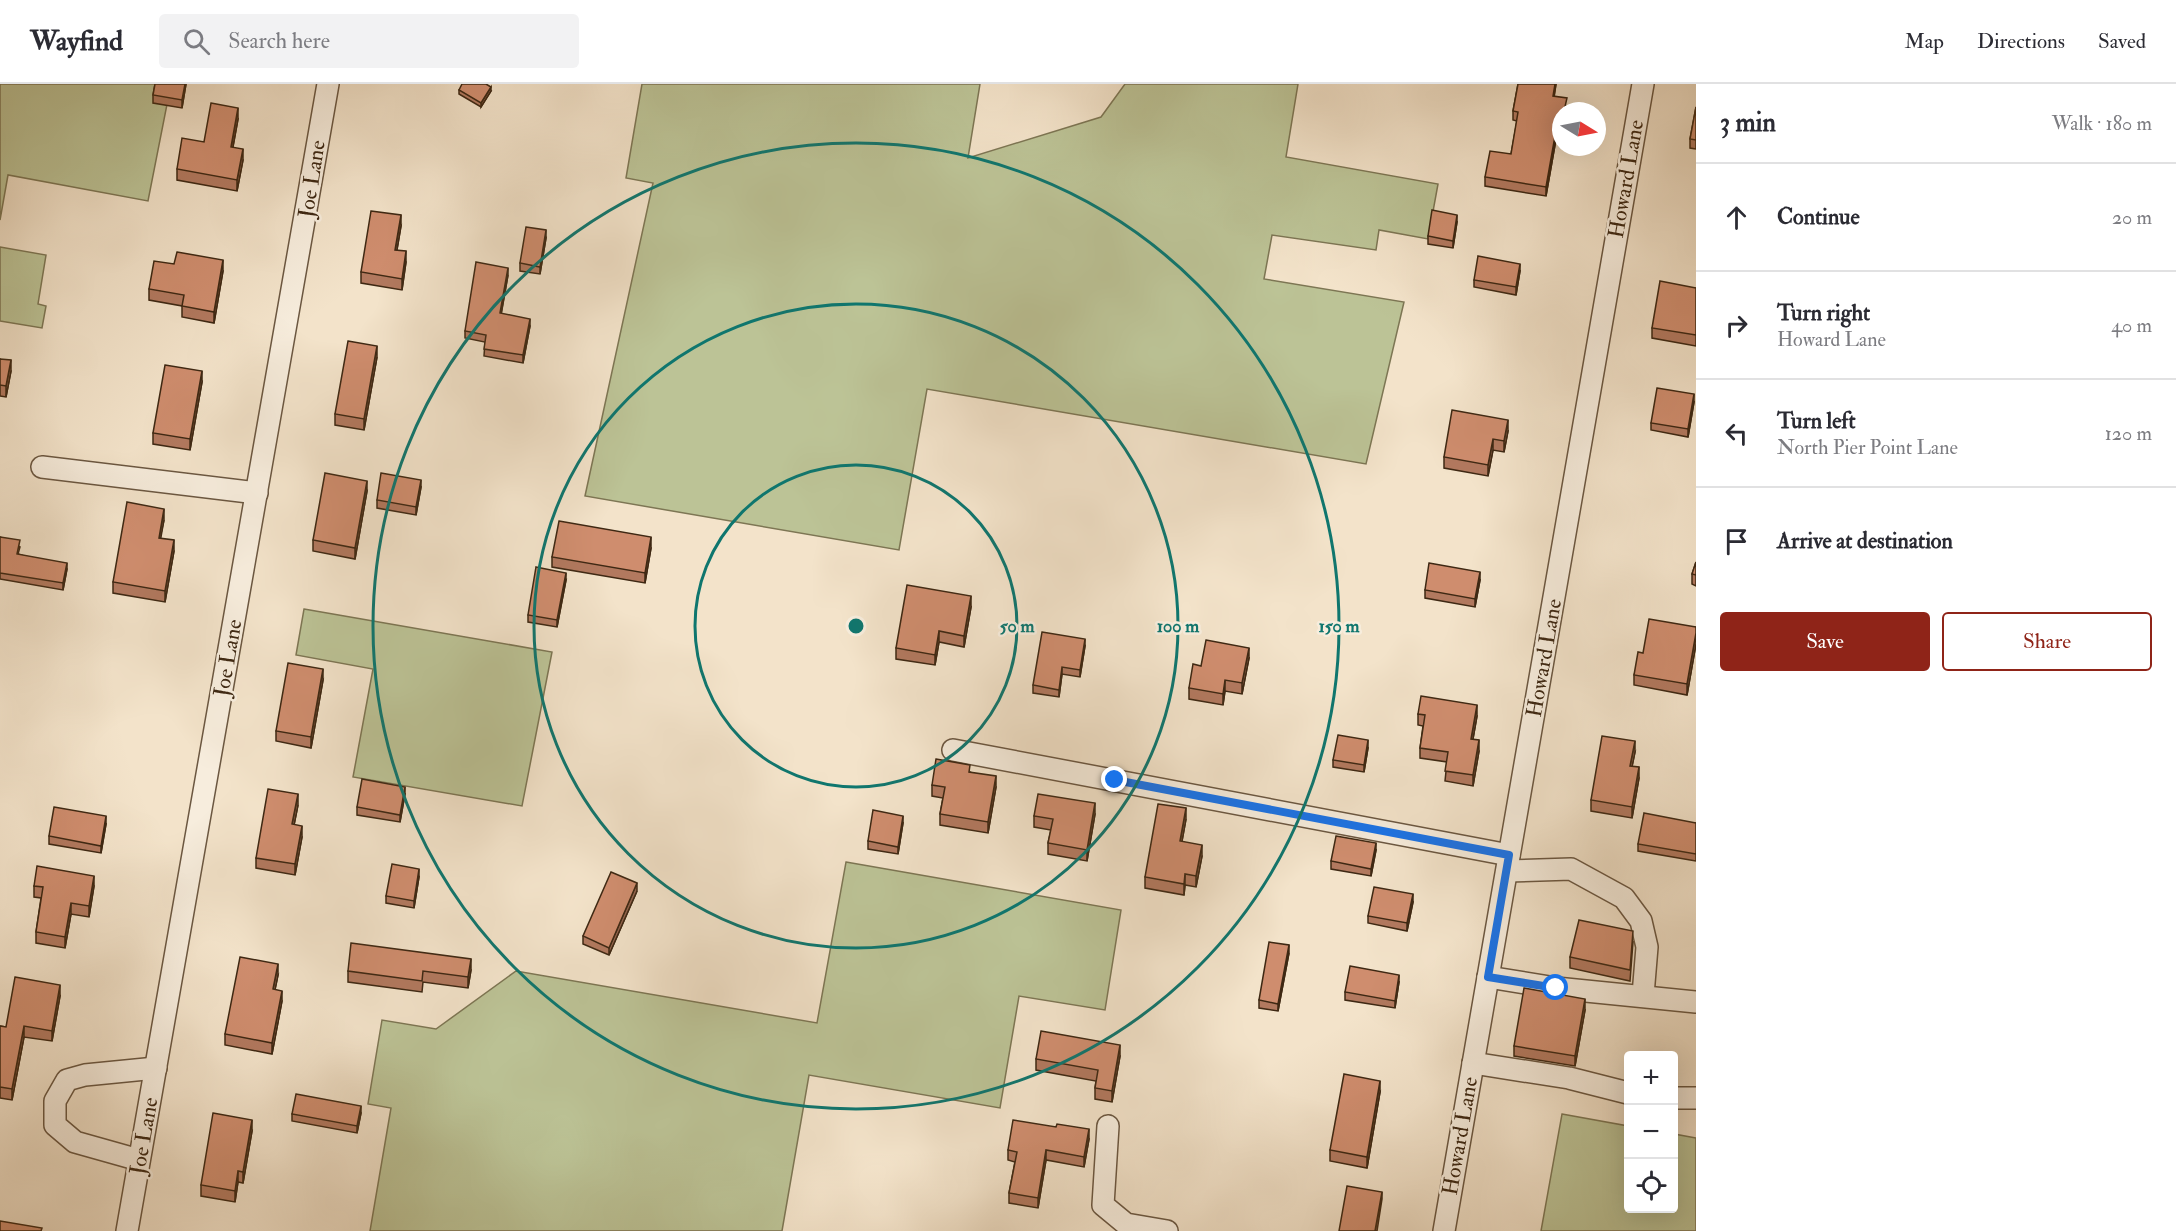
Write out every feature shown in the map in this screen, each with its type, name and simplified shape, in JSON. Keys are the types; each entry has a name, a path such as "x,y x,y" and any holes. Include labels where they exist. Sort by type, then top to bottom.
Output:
{"street":[{"name":"Joe Lane","path":"127,1231 328,84"},
{"name":"Howard Lane","path":"1444,1231 1643,84"},
{"path":"42,466 257,493"},
{"path":"953,750 1508,863 1571,869 1624,898 1641,921 1647,947 1643,995"},
{"path":"1488,977 1556,988 1696,1002"},
{"path":"1473,1063 1569,1078 1624,1092"},
{"path":"140,1160 75,1142 55,1125 55,1101 67,1080 85,1075 156,1068"},
{"path":"1678,1098 1696,1098"},
{"path":"1108,1126 1103,1205 1126,1224 1167,1231"}],"green space":[{"path":"0,84 171,84 148,201 8,175 0,220"},
{"path":"642,84 980,84 968,158 1101,117 1125,84 1298,84 1286,157 1438,184 1428,239 1379,230 1376,250 1272,235 1264,279 1404,302 1366,464 927,389 899,550 585,496 653,183 626,178"},
{"path":"0,247 46,255 38,304 46,306 42,328 0,321"},
{"path":"304,609 552,652 522,806 353,777 373,669 296,655"},
{"path":"846,862 1121,910 1105,1010 1019,996 1000,1108 809,1075 782,1231 370,1231 391,1108 368,1104 382,1020 436,1029 516,971 817,1023"},
{"path":"1562,1114 1624,1125 1624,1213 1678,1213 1678,1135 1696,1138 1696,1231 1541,1231"}],"building":[{"path":"155,84 185,84 182,100 153,95"},
{"path":"462,84 486,84 491,87 481,103 459,90"},
{"path":"1518,84 1555,84 1553,96 1567,98 1566,102 1552,102 1552,153 1546,187 1485,177 1490,151 1511,154 1518,112 1513,111"},
{"path":"211,103 238,108 231,147 243,149 237,180 177,169 182,138 204,142"},
{"path":"1696,107 1696,140 1690,139"},
{"path":"1432,210 1457,215 1453,241 1428,236"},
{"path":"371,211 401,215 395,250 406,251 402,279 361,272"},
{"path":"526,227 546,230 540,267 520,263"},
{"path":"177,252 223,260 214,312 182,306 184,295 149,289 154,261 174,264"},
{"path":"1478,256 1520,264 1516,287 1474,280"},
{"path":"476,262 508,268 500,313 530,319 523,355 484,349 486,335 465,331"},
{"path":"1660,281 1696,288 1696,335 1652,328"},
{"path":"348,341 377,346 364,419 335,414"},
{"path":"0,359 11,360 6,386 0,385"},
{"path":"165,365 202,371 190,439 153,433"},
{"path":"1657,388 1694,394 1688,429 1651,423"},
{"path":"1452,410 1508,420 1504,441 1493,439 1488,465 1444,457"},
{"path":"325,473 367,481 355,548 313,540"},
{"path":"381,473 421,480 416,507 377,500"},
{"path":"127,502 164,509 159,538 174,540 165,591 113,582"},
{"path":"559,521 651,537 645,573 552,557"},
{"path":"0,537 20,540 17,554 67,563 63,583 0,573"},
{"path":"1696,562 1696,575 1692,574"},
{"path":"1429,563 1480,572 1475,599 1425,590"},
{"path":"536,567 566,573 557,620 528,615"},
{"path":"907,585 971,596 964,636 939,631 935,655 896,648"},
{"path":"1649,619 1696,627 1687,684 1634,675 1638,652 1643,653"},
{"path":"1042,632 1085,639 1080,670 1062,667 1059,690 1033,685"},
{"path":"1206,640 1249,648 1242,683 1225,680 1223,694 1189,688 1193,664 1201,666"},
{"path":"288,663 323,669 311,737 276,731"},
{"path":"1421,696 1477,705 1471,739 1479,740 1473,775 1445,771 1448,752 1420,748 1425,715 1418,714"},
{"path":"1338,735 1368,740 1364,765 1333,760"},
{"path":"1602,736 1635,741 1630,766 1639,767 1632,807 1591,800"},
{"path":"936,759 970,765 969,772 996,776 988,822 940,814 945,787 932,785"},
{"path":"362,779 405,787 400,815 357,807"},
{"path":"268,789 298,794 292,824 302,826 295,864 256,858"},
{"path":"1038,794 1095,803 1087,850 1048,843 1053,819 1034,816"},
{"path":"1158,804 1186,808 1180,841 1202,845 1196,876 1185,874 1184,884 1145,877"},
{"path":"54,807 106,816 101,846 49,836"},
{"path":"873,810 903,816 898,847 868,841"},
{"path":"1644,813 1696,823 1696,854 1638,844"},
{"path":"1336,836 1376,843 1371,869 1331,861"},
{"path":"392,864 419,869 414,901 386,896"},
{"path":"37,866 94,876 89,906 71,903 65,937 36,932 43,887 34,886"},
{"path":"611,872 637,883 609,948 583,936"},
{"path":"1374,887 1413,894 1407,923 1368,916"},
{"path":"1579,920 1633,931 1630,970 1570,957"},
{"path":"1269,942 1289,945 1278,1004 1259,1000"},
{"path":"351,943 471,959 468,977 423,971 422,981 348,971"},
{"path":"240,957 278,964 273,989 282,991 272,1043 225,1034"},
{"path":"1350,966 1399,975 1395,1001 1345,992"},
{"path":"15,977 60,985 52,1031 24,1026 12,1089 0,1087 0,1026 6,1027"},
{"path":"1524,988 1585,999 1575,1056 1514,1046"},
{"path":"1041,1031 1120,1045 1112,1091 1095,1088 1098,1070 1036,1059"},
{"path":"1344,1074 1380,1081 1367,1157 1330,1150"},
{"path":"296,1094 361,1106 357,1126 292,1114"},
{"path":"213,1113 252,1120 243,1172 238,1171 235,1191 201,1185"},
{"path":"1013,1120 1056,1127 1057,1124 1089,1129 1084,1157 1046,1150 1038,1198 1009,1193 1017,1152 1008,1150"},
{"path":"1347,1186 1382,1192 1375,1231 1339,1231"},
{"path":"0,1221 42,1228 41,1231 0,1231"}],"route":[{"path":"1115,780 1509,855 1488,977 1556,988"}]}
